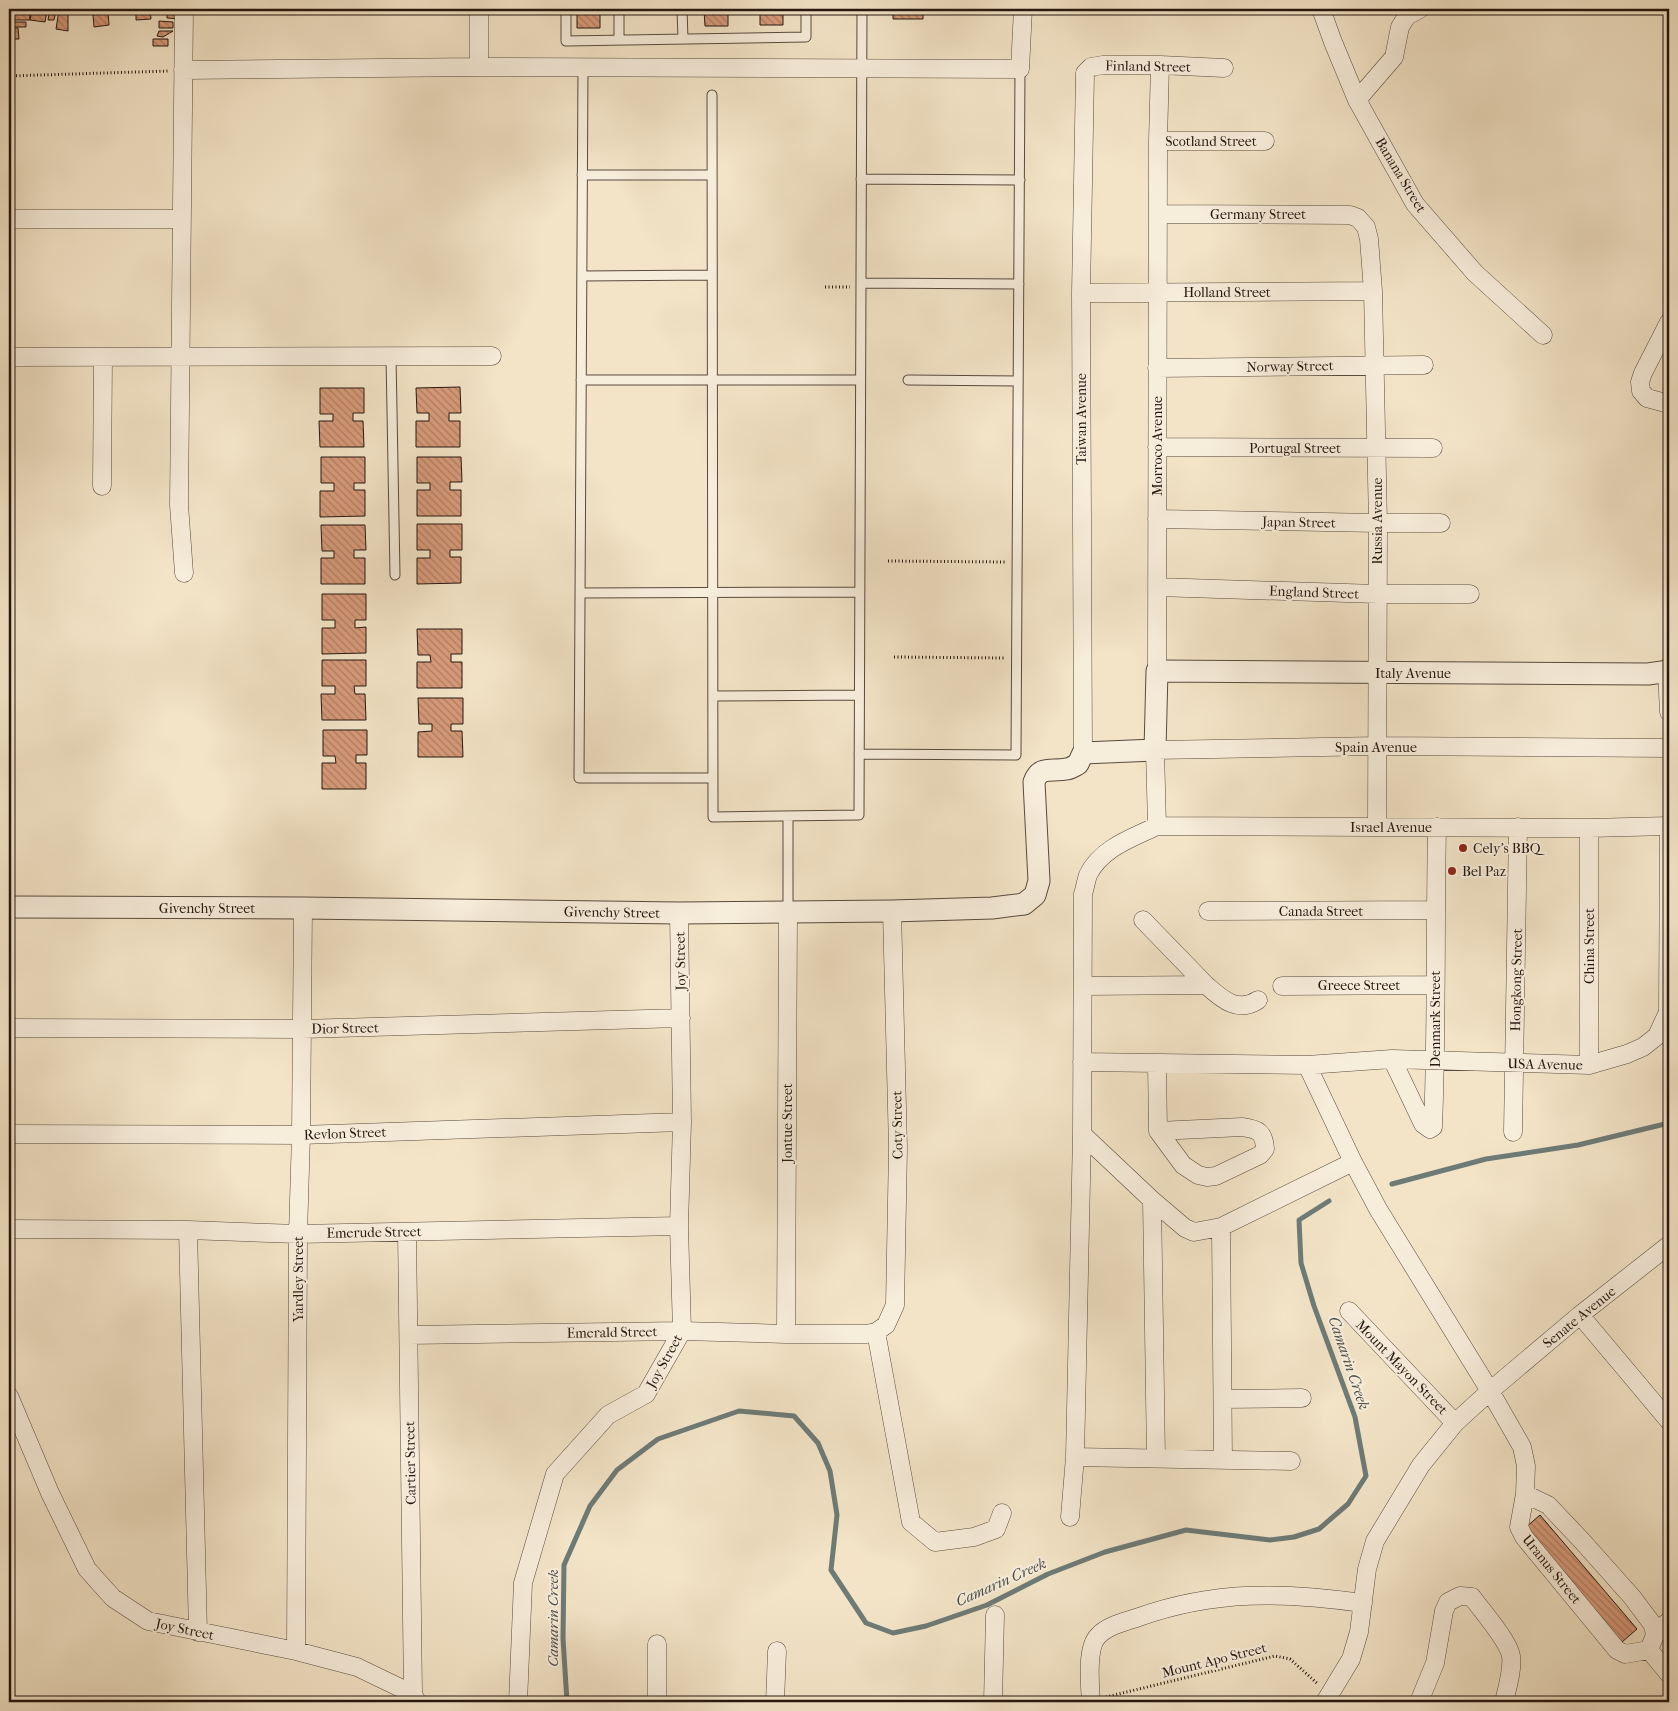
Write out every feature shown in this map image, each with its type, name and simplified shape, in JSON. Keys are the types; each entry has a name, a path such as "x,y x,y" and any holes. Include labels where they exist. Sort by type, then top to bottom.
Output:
{"street":[{"path":"184,9 179,505 184,573"},
{"path":"479,9 479,67"},
{"path":"184,70 479,67 1020,69 1023,9"},
{"name":"Banana Street","path":"1321,9 1357,100 1416,204 1474,273 1543,335"},
{"path":"1357,100 1394,57 1400,27 1407,16 1420,9"},
{"name":"Finland Street","path":"1084,84 1085,74 1091,67 1103,65 1224,68"},
{"name":"Morroco Avenue","path":"1157,826 1155,750 1160,65"},
{"name":"Taiwan Avenue","path":"1083,753 1081,293 1084,84"},
{"name":"Scotland Street","path":"1158,141 1265,140"},
{"name":"Germany Street","path":"1158,214 1350,215 1358,218"},
{"name":"Russia Avenue","path":"1358,218 1366,228 1370,239 1373,291 1378,523 1376,594 1377,827"},
{"path":"9,219 182,219"},
{"name":"Holland Street","path":"1081,293 1373,291"},
{"path":"1669,322 1640,382 1642,392 1648,398 1669,404"},
{"path":"9,357 492,356"},
{"path":"102,486 103,357"},
{"name":"Norway Street","path":"1157,368 1374,364 1424,365"},
{"name":"Portugal Street","path":"1157,447 1433,448"},
{"name":"Japan Street","path":"1157,519 1441,523"},
{"name":"England Street","path":"1157,587 1376,594 1470,594"},
{"path":"1669,665 1669,712"},
{"name":"Italy Avenue","path":"1157,671 1648,674 1669,665"},
{"name":"Spain Avenue","path":"1083,753 1376,746 1669,748"},
{"name":"Givenchy Street","path":"9,908 303,908 679,913 892,911 992,908 1024,904 1035,895 1039,882 1034,782 1037,774 1042,771 1072,767 1078,764 1083,753"},
{"name":"Israel Avenue","path":"1070,1517 1074,1457 1082,1134 1083,894 1088,875 1100,860 1117,845 1157,826 1669,828"},
{"name":"Denmark Street","path":"1392,1059 1422,1124 1430,1129 1433,1127 1436,1060 1435,910 1437,827"},
{"name":"Hongkong Street","path":"1513,1132 1518,827"},
{"name":"China Street","path":"1589,828 1590,1065"},
{"name":"USA Avenue","path":"1082,1062 1307,1064 1392,1059 1590,1065 1627,1054 1643,1047 1657,1036 1668,1012 1669,828"},
{"name":"Yardley Street","path":"296,1651 298,1234 303,908"},
{"name":"Canada Street","path":"1208,911 1435,910"},
{"name":"Coty Street","path":"876,1332 886,1325 894,1305 895,1296 898,1148 892,911"},
{"name":"Jontue Street","path":"786,1334 788,912"},
{"name":"Joy Street","path":"518,1702 523,1583 555,1474 608,1415 646,1394 682,1331 679,1226 682,1122 679,913"},
{"path":"1143,920 1206,985 1224,1000 1236,1006 1245,1006 1258,1000"},
{"path":"1083,986 1206,985"},
{"name":"Greece Street","path":"1282,986 1435,985"},
{"name":"Dior Street","path":"9,1028 302,1029 681,1018"},
{"path":"1157,1064 1158,1131 1184,1165 1198,1175 1207,1178 1245,1163 1260,1155 1265,1148 1265,1140 1261,1133 1253,1128 1158,1131"},
{"name":"Uranus Street","path":"1307,1064 1378,1209 1490,1391 1522,1447 1526,1466 1525,1494 1519,1527 1524,1537 1617,1650 1625,1654 1652,1641"},
{"name":"Revlon Street","path":"9,1134 301,1134 682,1122"},
{"path":"1082,1134 1152,1200 1185,1228 1194,1232 1221,1227 1357,1168"},
{"path":"1152,1200 1156,1458"},
{"name":"Emerude Street","path":"9,1230 188,1230 298,1234 679,1226"},
{"path":"1221,1227 1224,1460"},
{"path":"188,1230 198,1632"},
{"name":"Cartier Street","path":"407,1232 415,1698"},
{"name":"Senate Avenue","path":"1328,1698 1352,1659 1359,1632 1367,1569 1375,1541 1421,1465 1456,1423 1490,1391 1580,1315 1669,1245"},
{"name":"Mount Mayon Street","path":"1349,1311 1456,1423"},
{"path":"1580,1315 1669,1421"},
{"name":"Emerald Street","path":"409,1335 682,1331 786,1334 856,1334 876,1332"},
{"path":"876,1332 911,1522 935,1542 974,1537 996,1529 1002,1513"},
{"name":"Joy Street","path":"9,1396 50,1493 86,1569 113,1598 148,1621 296,1651 357,1667 415,1698"},
{"path":"1223,1399 1302,1398"},
{"path":"1074,1457 1291,1461"},
{"path":"1525,1494 1548,1505 1584,1542 1654,1625 1652,1641 1669,1674"},
{"path":"1091,1701 1090,1650 1097,1637 1110,1627 1166,1608 1234,1596 1291,1595 1363,1603"},
{"path":"1419,1702 1434,1663 1444,1611 1448,1602 1460,1596 1472,1597 1507,1645 1511,1656 1511,1666 1504,1702"},
{"path":"993,1702 995,1615"},
{"path":"1652,1641 1669,1621"},
{"path":"657,1644 657,1702"},
{"path":"775,1702 777,1651"}],"lane":[{"path":"566,9 566,41 806,38 806,9"},
{"path":"619,9 619,40"},
{"path":"682,9 683,39"},
{"path":"712,95 713,816 859,816 862,9"},
{"path":"583,68 579,778 713,778"},
{"path":"859,754 1016,755 1020,69"},
{"path":"582,175 712,175"},
{"path":"861,180 1020,180"},
{"path":"582,276 712,275"},
{"path":"861,285 1019,284"},
{"path":"391,356 395,575"},
{"path":"581,380 860,380"},
{"path":"908,380 1018,381"},
{"path":"580,593 860,592"},
{"path":"713,696 859,695"},
{"path":"788,816 788,912"}],"path":[{"path":"9,76 184,70"},
{"path":"824,287 861,285"},
{"path":"888,561 1017,562"},
{"path":"894,657 1016,658"},
{"name":"Mount Apo Street","path":"1091,1701 1275,1656 1290,1660 1328,1698"}],"building":[{"path":"9,9 29,9 30,20 9,20"},
{"path":"50,9 59,10 56,11 54,20 48,20"},
{"path":"88,9 110,9 110,11 88,11"},
{"path":"126,9 150,9 151,19 136,20 136,15"},
{"path":"572,9 606,9 606,11 600,11 600,28 577,28 577,12 572,12"},
{"path":"699,9 728,9 728,26 705,26 704,10"},
{"path":"760,9 783,9 783,25 760,25"},
{"path":"893,9 923,9 923,19 893,19"},
{"path":"32,10 47,11 45,22 30,20"},
{"path":"59,10 68,10 68,31 56,29"},
{"path":"167,11 180,12 180,19 167,18"},
{"path":"108,12 109,25 94,27 93,15"},
{"path":"159,21 173,22 173,28 159,28"},
{"path":"11,22 26,22 26,27 11,27"},
{"path":"9,28 18,28 19,39 9,39"},
{"path":"159,31 173,31 163,37 157,36"},
{"path":"153,39 168,39 168,46 153,46"},
{"path":"460,387 461,413 449,413 449,421 460,421 460,447 416,447 416,421 429,421 429,413 417,413 416,388"},
{"path":"320,388 364,388 364,413 353,413 353,421 363,421 364,447 320,447 319,421 333,421 333,414 320,414"},
{"path":"321,457 365,457 365,483 354,483 354,490 365,490 365,516 320,517 320,491 334,491 334,483 321,483"},
{"path":"417,457 461,457 462,482 450,482 450,490 461,490 461,516 417,516 417,490 430,490 430,483 417,483"},
{"path":"417,524 462,524 462,550 450,550 450,557 461,557 461,583 417,584 417,558 430,558 430,550 417,550"},
{"path":"321,525 365,525 366,550 354,550 354,558 365,558 365,584 321,584 321,558 334,558 334,551 322,551"},
{"path":"322,594 366,594 366,620 355,620 355,628 366,627 366,653 322,654 322,628 335,628 335,620 322,620"},
{"path":"417,629 462,629 462,654 451,654 451,662 462,662 462,688 417,688 417,662 431,662 430,655 418,655"},
{"path":"322,660 366,660 366,686 354,686 355,694 365,694 366,720 322,720 321,694 335,694 335,686 322,686"},
{"path":"418,698 463,698 463,724 451,724 451,731 462,731 463,757 418,757 418,732 432,731 432,724 419,724"},
{"path":"323,730 367,730 367,755 356,755 356,763 366,763 366,789 322,789 322,763 336,763 335,756 323,756"},
{"path":"1540,1515 1637,1629 1622,1642 1525,1528"}],"waterway":[{"name":"Camarin Creek","path":"1392,1184 1486,1159 1578,1145 1669,1123"},
{"name":"Camarin Creek","path":"567,1702 563,1638 564,1565 590,1506 617,1470 658,1439 739,1411 794,1416 818,1443 830,1471 837,1515 831,1570 866,1623 893,1633 926,1626 987,1605 1048,1574 1105,1552 1186,1530 1270,1540 1294,1537 1319,1529 1348,1504 1366,1476 1355,1417 1314,1306 1301,1263 1299,1220 1329,1201"},
{"name":"Camarin Creek","path":"141,1702 161,1700 181,1702"}],"place":[{"name":"Cely's BBQ","path":"1463,848"},
{"name":"Bel Paz","path":"1452,871"}]}
